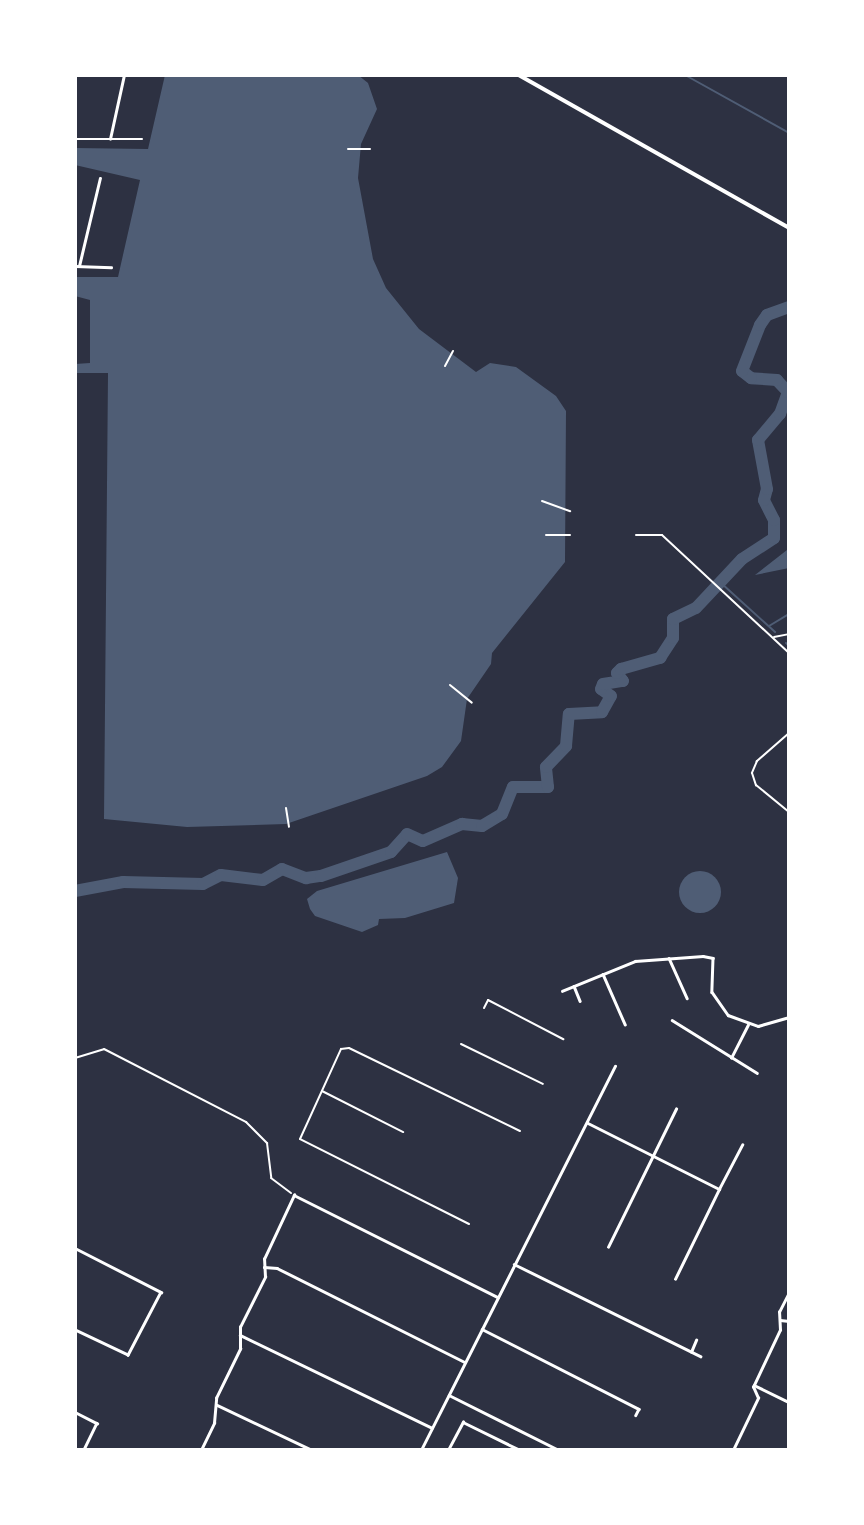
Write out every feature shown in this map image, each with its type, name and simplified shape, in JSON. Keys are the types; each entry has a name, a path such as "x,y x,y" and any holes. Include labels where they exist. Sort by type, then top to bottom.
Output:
{"street":[{"path":"110,139 124,75"},
{"path":"519,75 789,228"},
{"path":"75,139 142,139"},
{"path":"100,178 77,266 111,267"},
{"path":"670,958 687,999"},
{"path":"562,991 635,961 713,958 710,983 717,1001 728,1015 748,1025 767,1025 789,1017"},
{"path":"603,974 625,1024"},
{"path":"574,986 580,1001"},
{"path":"673,1020 757,1073"},
{"path":"731,1058 748,1025"},
{"path":"421,1450 615,1066"},
{"path":"608,1247 676,1109"},
{"path":"587,1123 719,1189"},
{"path":"675,1279 742,1145"},
{"path":"201,1450 240,1349 240,1335 265,1277 264,1259 294,1195 498,1297"},
{"path":"75,1248 161,1292 128,1355 75,1330"},
{"path":"514,1264 700,1356"},
{"path":"264,1267 277,1268 465,1363"},
{"path":"733,1450 758,1398 754,1385 780,1330 779,1320 789,1292"},
{"path":"779,1320 789,1321"},
{"path":"482,1329 639,1409 636,1416"},
{"path":"240,1335 432,1428"},
{"path":"691,1352 696,1340"},
{"path":"754,1385 789,1402"},
{"path":"449,1395 558,1450"},
{"path":"217,1405 312,1450"},
{"path":"75,1412 97,1423 84,1450"},
{"path":"448,1450 463,1422 520,1450"}],"lane":[{"path":"636,535 662,535 789,653"},
{"path":"773,638 789,634"},
{"path":"789,733 757,761 752,773 756,785 789,812"},
{"path":"484,1008 488,1000 563,1039"},
{"path":"461,1044 543,1084"},
{"path":"469,1224 304,1142 299,1134 341,1049 349,1048 520,1131"},
{"path":"321,1090 403,1132"}],"path":[{"path":"348,149 370,149"},
{"path":"445,366 453,351"},
{"path":"542,501 570,511"},
{"path":"546,534 570,535"},
{"path":"450,685 472,703"},
{"path":"286,808 289,827"},
{"path":"75,1058 89,1050 104,1049 246,1122 267,1143 271,1178 294,1195"}],"water":[{"path":"165,75 358,75 368,83 377,109 361,144 358,178 373,259 386,288 419,329 476,372 490,363 516,367 556,396 566,411 565,562 492,653 491,664 467,699 461,741 442,767 427,776 286,824 187,827 104,819 108,373 75,373 75,364 90,363 90,300 75,296 75,277 118,277 140,180 75,165 75,148 148,149"},
{"path":"789,541 789,568 755,575 787,550"},
{"path":"447,852 458,878 454,903 405,918 379,919 378,925 362,932 315,916 310,909 307,899 317,891"},
{"path":"700,871 715,877 721,892 715,907 700,913 685,907 679,892 685,877"}],"waterway":[{"path":"685,75 789,133"},
{"path":"75,891 123,882 203,884 221,875 263,880 282,869 306,878 321,876 391,852 407,834 423,841 462,824 482,826 502,814 513,787 548,787 546,767 566,746 569,714 602,712 611,696 601,689 603,684 623,681 617,673 621,669 660,658 673,638 673,619 696,608 742,559 774,538 774,520 764,500 767,489 758,440 780,414 788,392 777,380 751,378 742,371 760,325 767,315 789,307"},
{"path":"721,583 775,632"},
{"path":"769,626 789,614"},
{"path":"786,643 789,646"}]}
